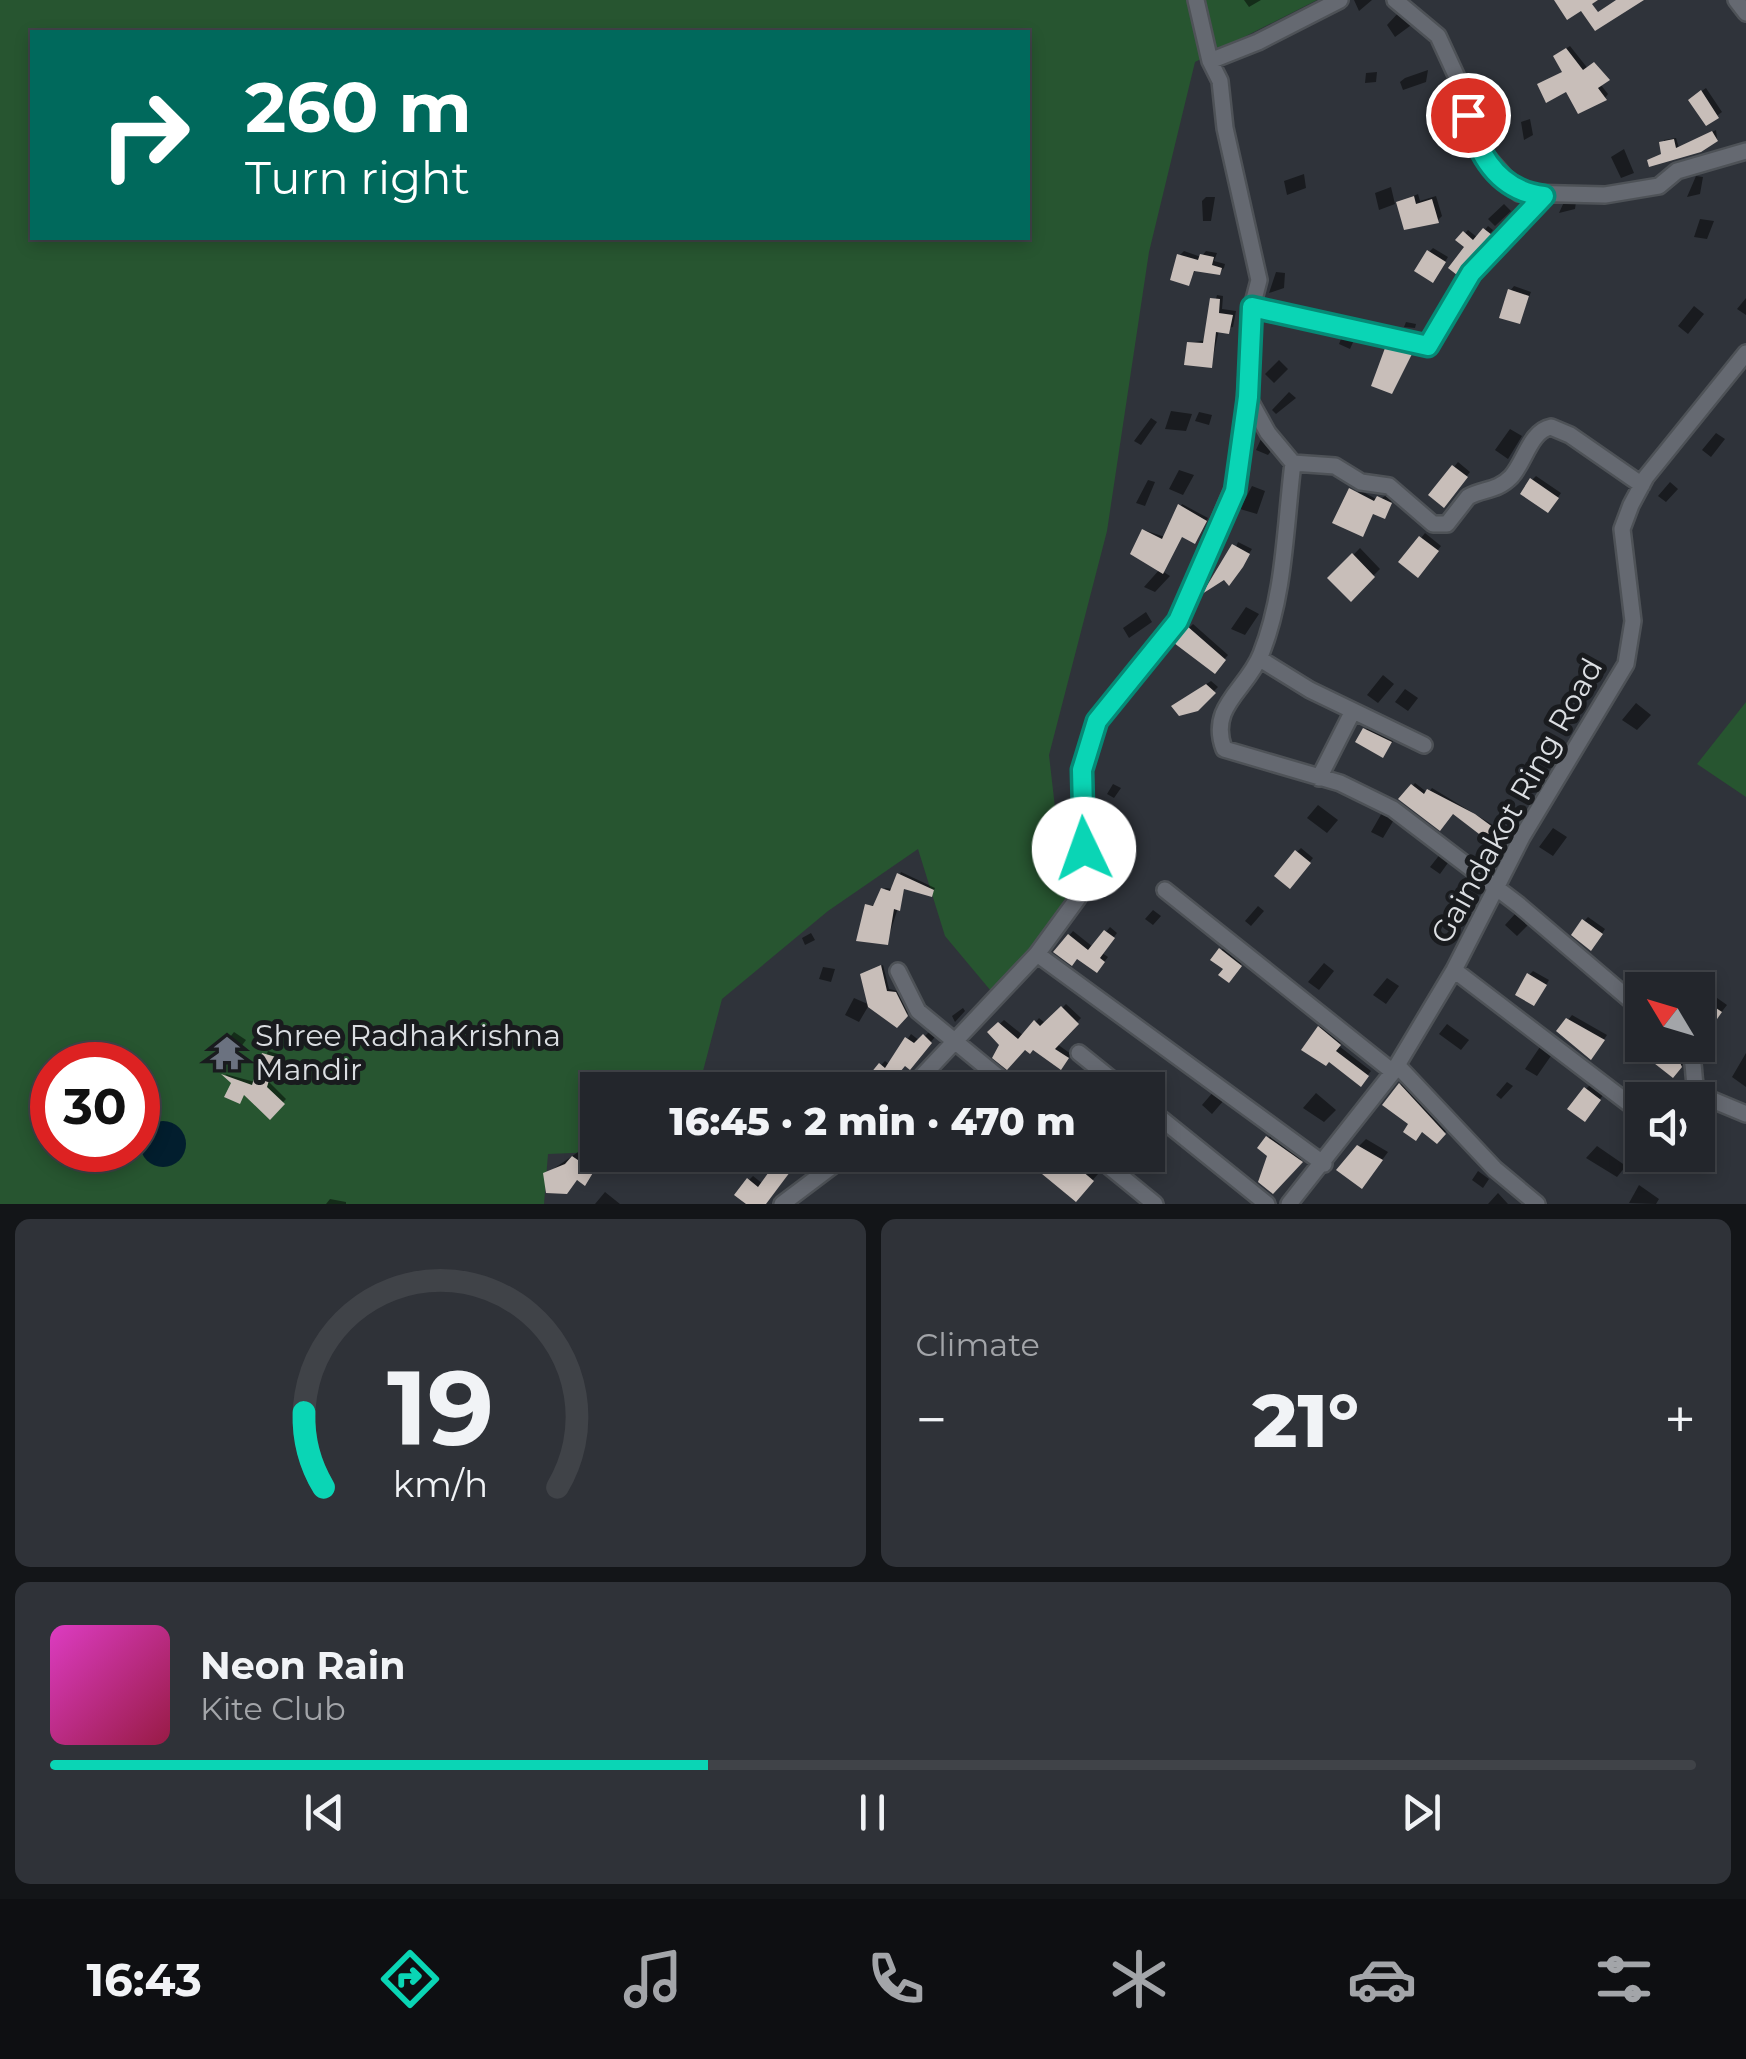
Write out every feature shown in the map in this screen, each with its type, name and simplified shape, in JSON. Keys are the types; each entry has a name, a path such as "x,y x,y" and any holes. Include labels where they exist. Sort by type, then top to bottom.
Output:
{"street":[{"path":"925,1072 1037,954 1078,898 1087,860 1082,770 1097,721 1178,621 1235,491 1248,397 1252,307 1259,280 1225,128 1220,80 1210,60 1196,0"},
{"path":"1210,60 1258,42 1340,0"},
{"path":"1395,0 1438,36 1461,86 1475,144 1519,193 1605,195 1660,186 1677,171 1746,151"},
{"path":"1736,0 1746,13"},
{"path":"1252,307 1428,346 1471,273 1544,196"},
{"name":"Gaindakot Ring Road","path":"1289,1204 1324,1164 1395,1068 1454,970 1495,887 1626,664 1633,621 1622,528 1642,485 1746,353"},
{"path":"1248,397 1293,464 1277,609 1260,659 1224,707 1218,733 1224,749 1340,783 1393,809 1495,887 1625,996"},
{"path":"1293,464 1335,466 1361,482 1389,486 1432,524 1447,524 1468,497 1490,493 1510,477 1536,435 1551,427 1570,435 1642,485"},
{"path":"1260,659 1424,745"},
{"path":"1318,778 1353,710"},
{"path":"1165,890 1395,1068 1495,1169 1537,1204"},
{"path":"1037,954 1324,1164"},
{"path":"1454,970 1625,1101"},
{"path":"898,972 918,1011 992,1072"},
{"path":"1079,1052 1104,1072"},
{"path":"1693,1062 1692,1082 1698,1094 1746,1114"},
{"path":"1165,1122 1266,1204"},
{"path":"782,1204 824,1172"},
{"path":"1116,1172 1156,1204"}],"green space":[{"path":"0,0 1317,0 1195,62 1149,252 1107,531 1049,755 1066,904 996,997 945,936 918,849 828,911 722,999 702,1072 580,1072 580,1153 548,1154 544,1204 0,1204"},
{"path":"1746,702 1746,797 1697,764"}],"water":[{"path":"160,1122 172,1123 184,1135 186,1144 179,1160 160,1166"}],"building":[{"path":"1554,0 1598,0 1592,4 1598,12 1616,0 1644,0 1595,31 1581,11 1567,20"},
{"path":"1566,48 1583,70 1594,62 1610,80 1598,88 1607,100 1578,114 1566,92 1546,103 1537,84 1562,72 1553,56"},
{"path":"1701,90 1719,118 1706,126 1688,100"},
{"path":"1712,131 1718,141 1701,152 1649,167 1647,160 1661,154 1659,142 1674,139 1676,148"},
{"path":"1414,196 1416,204 1432,199 1439,223 1404,230 1396,202"},
{"path":"1483,228 1492,235 1457,275 1448,268 1464,247 1455,240 1463,231 1473,240"},
{"path":"1427,250 1446,262 1433,283 1414,271"},
{"path":"1177,254 1198,260 1200,254 1214,257 1212,265 1222,268 1220,275 1194,271 1189,286 1170,280"},
{"path":"1508,289 1529,296 1520,324 1499,318"},
{"path":"1210,298 1220,299 1219,313 1233,315 1229,334 1216,332 1212,368 1184,365 1187,342 1203,343"},
{"path":"1385,348 1412,354 1392,394 1371,386"},
{"path":"1452,465 1468,477 1444,508 1428,495"},
{"path":"1530,478 1559,498 1548,513 1520,494"},
{"path":"1349,488 1374,501 1377,496 1392,503 1385,519 1373,514 1363,537 1332,523"},
{"path":"1178,504 1207,521 1195,544 1182,537 1163,574 1130,554 1142,529 1162,539"},
{"path":"1419,536 1439,551 1418,578 1398,562"},
{"path":"1232,544 1250,554 1243,567 1229,586 1224,580 1202,594"},
{"path":"1352,553 1375,577 1351,602 1327,578"},
{"path":"1187,626 1226,660 1215,674 1174,643"},
{"path":"1206,684 1216,693 1198,711 1179,716 1171,706"},
{"path":"1363,728 1392,742 1383,758 1355,742"},
{"path":"1411,784 1424,794 1427,789 1475,814 1505,836 1496,847 1453,814 1440,831 1398,799"},
{"path":"1295,850 1311,863 1290,889 1274,876"},
{"path":"897,873 934,890 932,897 904,889 900,911 894,909 888,945 856,941 865,904 873,906 881,888 890,891"},
{"path":"1582,919 1603,934 1591,951 1571,935"},
{"path":"1104,930 1115,938 1100,958 1105,962 1097,973 1077,959 1072,966 1053,952 1068,934 1088,950"},
{"path":"1219,948 1242,966 1229,983 1218,975 1223,969 1210,960"},
{"path":"881,965 887,991 896,992 908,1016 897,1028 868,1007 860,974"},
{"path":"1527,973 1547,985 1534,1006 1515,995"},
{"path":"1061,1006 1079,1024 1055,1049 1069,1058 1061,1070 1033,1050 1030,1054 1025,1050 1007,1070 992,1058 999,1045 987,1032 998,1022 1018,1039 1034,1020 1040,1026"},
{"path":"1566,1018 1605,1040 1591,1060 1556,1031"},
{"path":"1318,1026 1341,1045 1336,1051 1369,1076 1361,1087 1329,1062 1326,1066 1301,1050"},
{"path":"923,1034 932,1043 910,1070 905,1066 900,1072 872,1072 879,1063 885,1068 905,1037 914,1043"},
{"path":"262,1053 276,1057 267,1087 285,1104 270,1120 244,1095 240,1104 224,1097 231,1083 221,1074 252,1085"},
{"path":"1653,1062 1680,1062 1682,1067 1673,1078"},
{"path":"1399,1083 1446,1134 1437,1144 1422,1132 1416,1141 1403,1132 1408,1124 1382,1105"},
{"path":"1584,1087 1601,1100 1585,1122 1567,1109"},
{"path":"1266,1136 1303,1162 1273,1194 1258,1182 1267,1156 1257,1148"},
{"path":"1357,1145 1383,1160 1362,1189 1336,1170"},
{"path":"572,1156 580,1161 580,1172 593,1172 585,1186 577,1180 567,1194 546,1193 543,1173 565,1164"},
{"path":"769,1172 790,1172 766,1204 746,1204 734,1195 747,1178 758,1187"},
{"path":"1040,1172 1083,1172 1094,1181 1076,1202"}],"place":[{"name":"Shree RadhaKrishna Mandir","path":"227,1053"}],"route":[{"path":"1084,849 1082,770 1097,721 1178,621 1235,491 1248,397 1252,307 1311,317 1428,346 1471,273 1544,196 1519,193 1504,181 1475,144 1468,115"}]}
